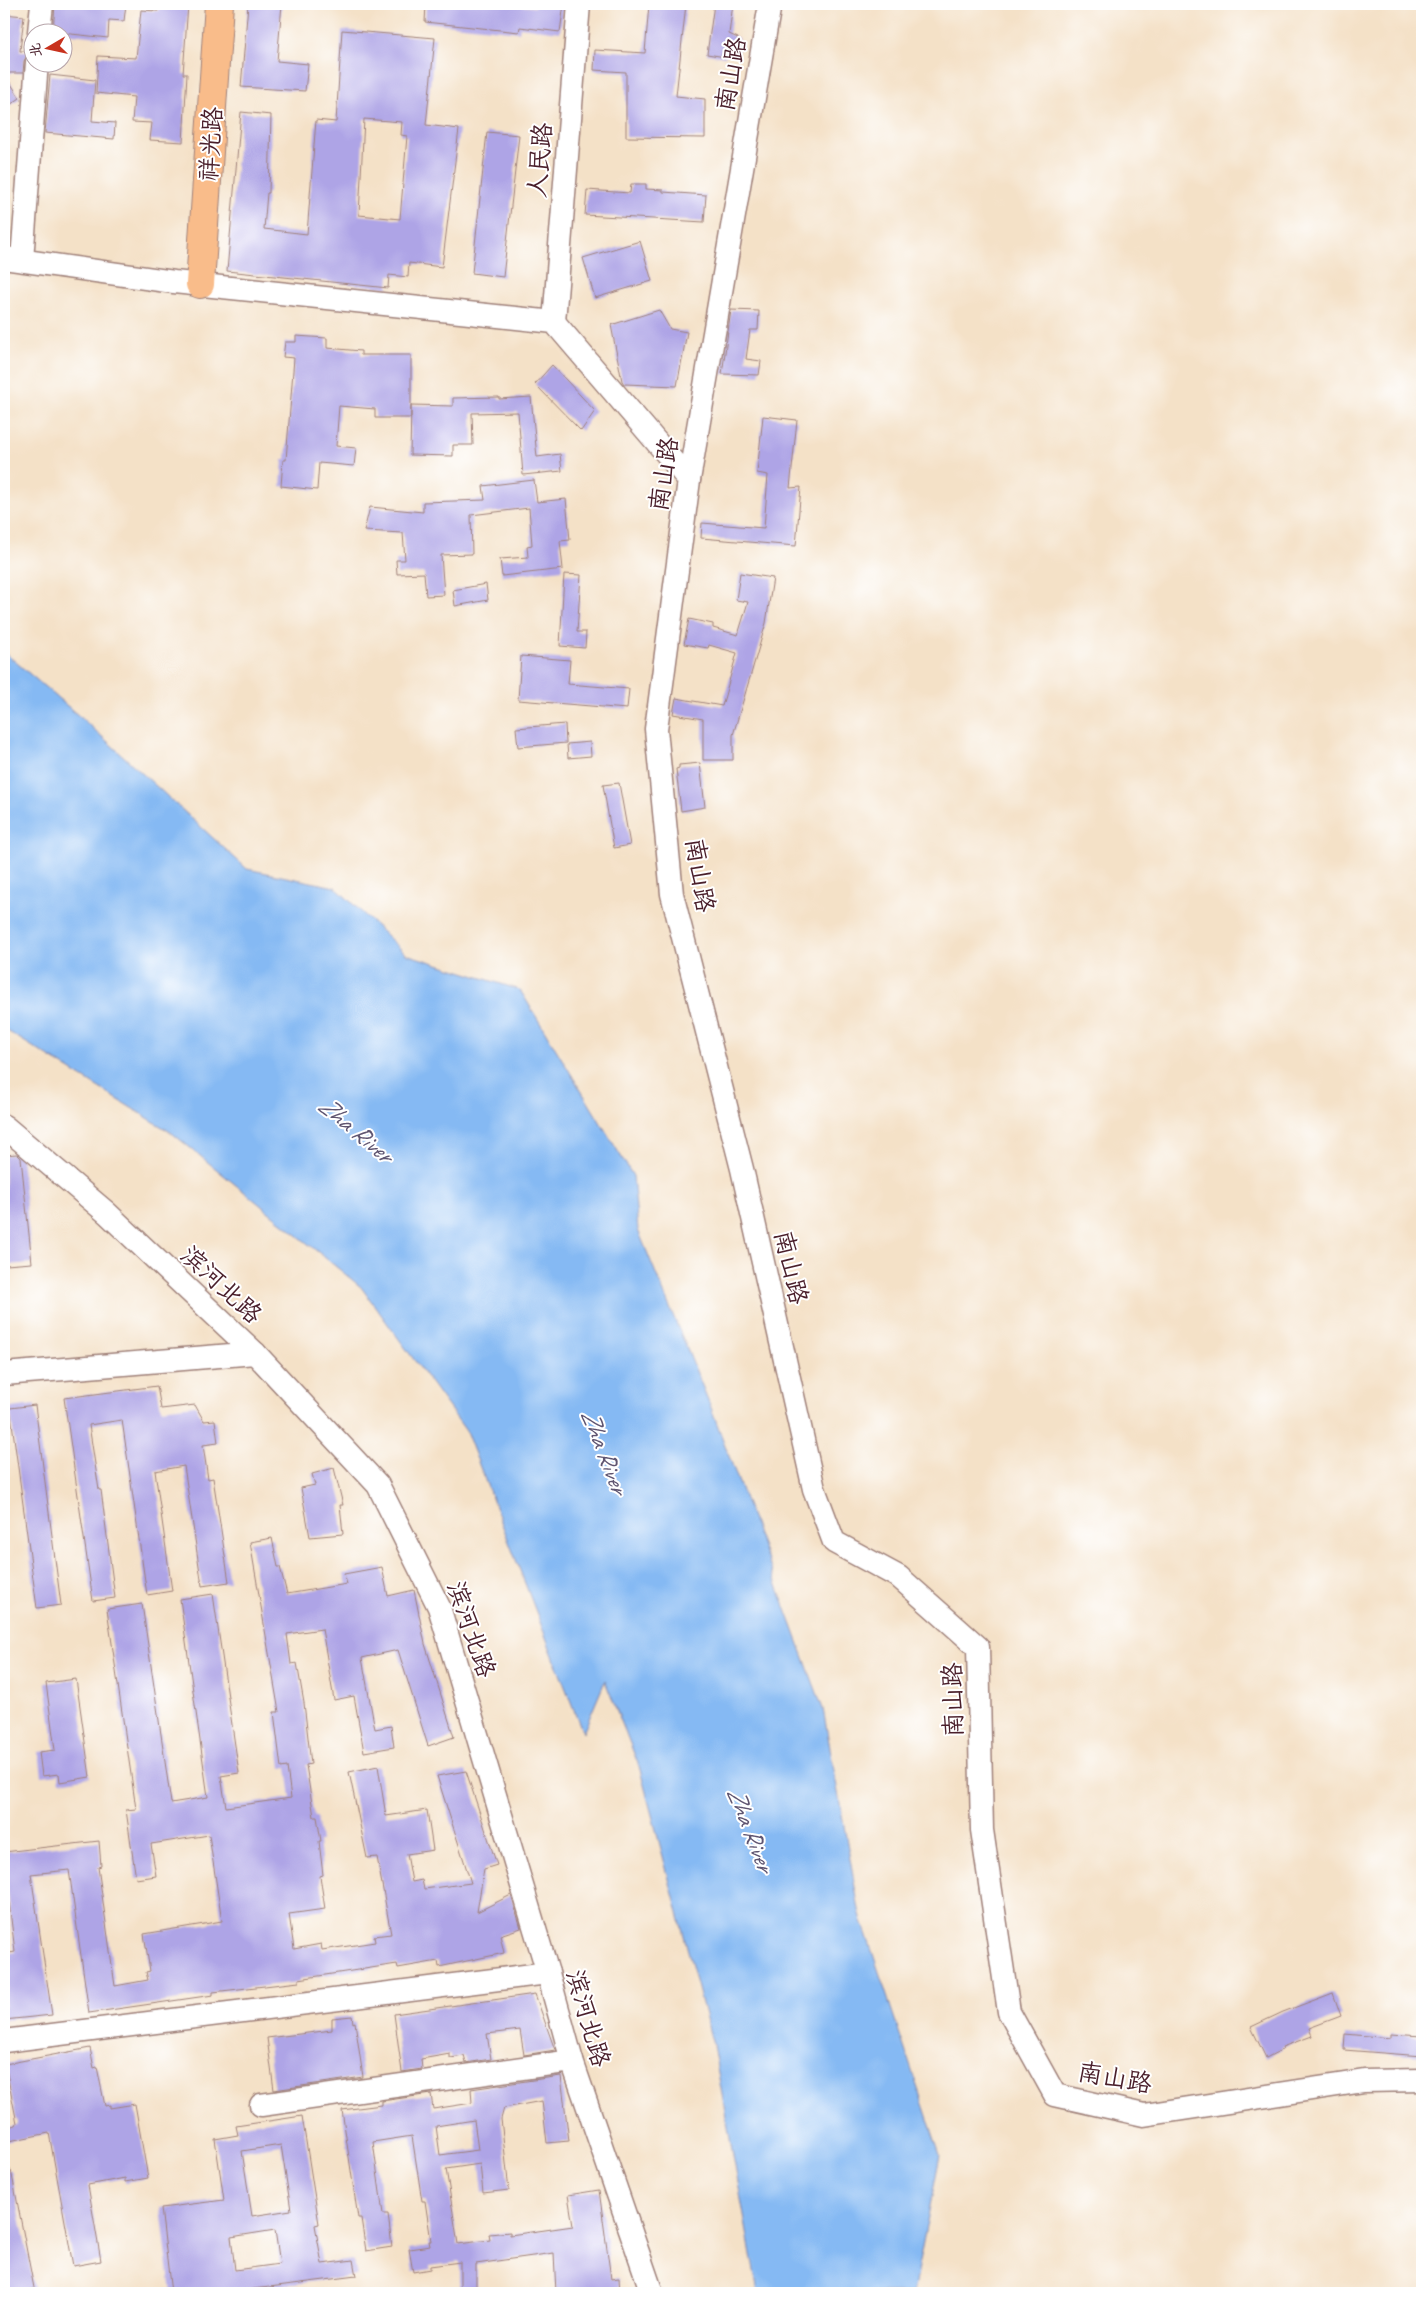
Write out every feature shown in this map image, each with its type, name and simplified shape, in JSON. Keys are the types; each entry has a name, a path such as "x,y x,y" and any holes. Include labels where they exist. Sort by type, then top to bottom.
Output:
{"main road":[{"name":"祥光路","path":"200,284 219,4"}],"street":[{"path":"41,22 42,4"},
{"name":"人民路","path":"554,322 580,4"},
{"name":"南山路","path":"770,4 688,480 656,729 672,894 742,1169 814,1490 834,1542 899,1577 978,1647 982,1830 1009,2012 1055,2095 1144,2115 1364,2081 1422,2080"},
{"path":"36,72 13,259 200,284 554,322 688,480"},
{"name":"滨河北路","path":"4,1126 107,1212 255,1353 378,1485 439,1607 548,1973 572,2061 652,2293"},
{"path":"4,1374 255,1353"},
{"path":"4,2041 548,1973"},
{"path":"261,2105 572,2061"}],"water":[{"name":"Zha River","path":"4,652 86,722 247,869 335,887 406,954 520,990 633,1176 638,1230 710,1405 823,1709 860,1915 940,2155 913,2293 758,2293 713,2045 639,1766 605,1681 583,1733 466,1431 361,1287 172,1133 4,1029"}],"building":[{"path":"55,4 126,4 124,21 109,20 108,38 72,34 72,22 54,22"},
{"path":"159,4 188,4 183,74 187,74 183,142 150,140 152,123 132,122 134,97 96,93 98,56 136,58 141,10 158,11"},
{"path":"248,4 282,4 277,61 308,64 305,91 241,87"},
{"path":"426,4 502,4 535,7 536,4 564,4 560,32 520,27 519,32 425,22"},
{"path":"649,4 686,4 676,96 705,99 705,138 626,137 626,72 594,70 595,50 645,53"},
{"path":"714,4 733,4 729,34 738,38 739,53 726,53 725,57 707,54"},
{"path":"4,14 24,16 20,51 22,51 23,73 4,73"},
{"path":"342,30 435,38 426,125 459,129 442,267 409,263 408,277 389,275 388,288 227,271 241,112 271,115 269,193 267,193 264,229 307,234 316,120 336,122","holes":["364,119 402,122 401,135 407,136 400,219 359,215"]},
{"path":"4,73 20,98 4,109"},
{"path":"50,75 95,80 92,121 115,123 114,139 45,133"},
{"path":"487,132 519,135 503,277 472,273"},
{"path":"631,184 646,184 646,189 663,190 663,192 706,195 704,222 585,215 587,190 630,193"},
{"path":"640,241 652,281 595,298 583,258"},
{"path":"659,310 670,329 687,332 677,386 624,384 611,325"},
{"path":"731,310 759,311 758,330 750,330 746,359 761,361 759,375 722,374"},
{"path":"296,336 327,338 327,348 361,351 361,355 411,355 411,418 375,418 375,409 339,406 336,446 356,448 354,466 319,463 317,490 281,486 283,460 286,460 294,358 283,357 285,342 296,342"},
{"path":"552,365 595,411 581,431 535,384"},
{"path":"499,397 499,399 531,397 537,457 560,454 562,471 523,475 518,412 472,413 473,445 453,445 453,456 410,455 411,405 453,406 453,398"},
{"path":"763,416 797,420 790,488 801,487 796,546 701,538 702,523 764,528 768,475 757,473"},
{"path":"534,480 537,502 566,499 570,540 560,541 563,569 502,576 500,559 528,557 527,546 532,545 529,508 471,515 472,554 441,555 444,595 426,596 424,573 397,574 396,560 405,560 403,533 364,531 370,507 423,512 423,502 485,500 483,486"},
{"path":"740,573 773,578 766,623 733,735 733,760 703,760 703,719 673,714 676,698 722,706 737,653 709,645 708,648 684,644 689,619 713,624 713,628 738,635 748,602 736,600"},
{"path":"564,574 581,575 577,632 586,632 585,648 560,646"},
{"path":"486,584 488,600 455,606 453,590"},
{"path":"521,656 570,660 568,684 629,689 627,709 518,700"},
{"path":"565,724 566,743 518,747 516,728"},
{"path":"590,742 591,756 568,758 567,744"},
{"path":"700,763 705,807 681,811 676,769 679,768 679,765"},
{"path":"619,783 630,845 614,848 603,785"},
{"path":"17,1154 21,1158 32,1263 6,1265 4,1155"},
{"path":"157,1386 161,1409 195,1405 204,1421 215,1420 218,1443 203,1445 208,1479 213,1478 229,1582 202,1586 184,1466 155,1471 172,1591 147,1595 122,1420 89,1425 99,1490 101,1490 115,1598 93,1601 64,1398"},
{"path":"35,1405 61,1605 37,1608 10,1408"},
{"path":"334,1468 343,1505 340,1505 343,1534 310,1537 301,1488 315,1485 312,1474"},
{"path":"272,1538 278,1567 280,1567 287,1594 347,1584 344,1574 382,1567 388,1596 414,1590 425,1644 454,1737 428,1746 398,1650 362,1658 375,1729 391,1726 394,1747 364,1752 354,1696 334,1700 322,1629 287,1634 291,1664 297,1663 304,1703 311,1764 306,1765 314,1817 317,1817 321,1841 319,1841 323,1875 320,1876 325,1909 289,1914 294,1949 321,1944 322,1950 375,1942 374,1936 391,1934 377,1857 367,1858 349,1772 378,1766 386,1816 427,1810 433,1850 407,1854 412,1882 422,1880 424,1889 471,1883 437,1776 466,1771 497,1865 484,1869 477,1912 511,1895 521,1928 500,1935 504,1953 439,1967 438,1961 398,1968 397,1964 299,1979 299,1982 213,1992 213,1995 89,2013 69,1870 31,1874 52,2015 4,2020 4,1990 7,1989 4,1954 15,1952 6,1877 4,1878 4,1852 99,1841 101,1866 98,1867 115,1986 148,1980 146,1972 150,1971 144,1934 222,1921 209,1835 151,1844 156,1876 136,1879 126,1810 136,1809 107,1609 142,1604 171,1803 208,1797 180,1599 213,1594 239,1773 221,1776 226,1807 291,1798 287,1767 281,1768 274,1712 279,1712 250,1542"},
{"path":"76,1679 90,1777 60,1782 59,1774 42,1776 39,1752 55,1750 46,1683"},
{"path":"1333,1993 1341,2016 1309,2028 1312,2036 1282,2047 1283,2049 1266,2058 1251,2027 1283,2012"},
{"path":"535,1994 555,2050 524,2055 520,2030 487,2034 491,2059 466,2063 464,2056 450,2058 450,2054 421,2059 422,2069 402,2072 394,2014"},
{"path":"352,2016 353,2023 355,2022 363,2077 274,2090 267,2038 332,2030 332,2018"},
{"path":"1345,2034 1391,2038 1391,2034 1422,2036 1422,2056 1344,2050"},
{"path":"90,2048 94,2068 97,2067 105,2106 110,2105 110,2108 135,2104 148,2178 125,2182 125,2178 88,2185 101,2261 73,2266 49,2133 4,2142 4,2128 16,2125 17,2123 5,2064"},
{"path":"561,2076 569,2141 547,2143 542,2101 504,2108 501,2119 509,2190 483,2193 480,2164 446,2169 458,2244 490,2240 489,2234 510,2232 510,2235 573,2226 568,2195 599,2190 611,2279 619,2278 620,2293 556,2293 554,2253 476,2264 476,2293 460,2293 460,2262 430,2266 430,2269 413,2272 409,2249 430,2246 429,2241 431,2241 425,2201 422,2201 412,2136 373,2142 383,2214 388,2214 392,2247 366,2251 361,2218 358,2218 342,2110 382,2105 382,2101 431,2094 433,2109 472,2103 471,2089","holes":["474,2120 478,2150 440,2155 436,2126"]},
{"path":"302,2116 319,2224 315,2225 322,2264 353,2260 356,2276 222,2293 171,2293 161,2208 224,2200 215,2139 238,2135 236,2126","holes":["281,2145 291,2210 252,2216 242,2151","275,2230 280,2264 235,2270 231,2237"]},
{"path":"4,2170 11,2170 35,2293 4,2293 4,2280 7,2280 4,2264"}]}
